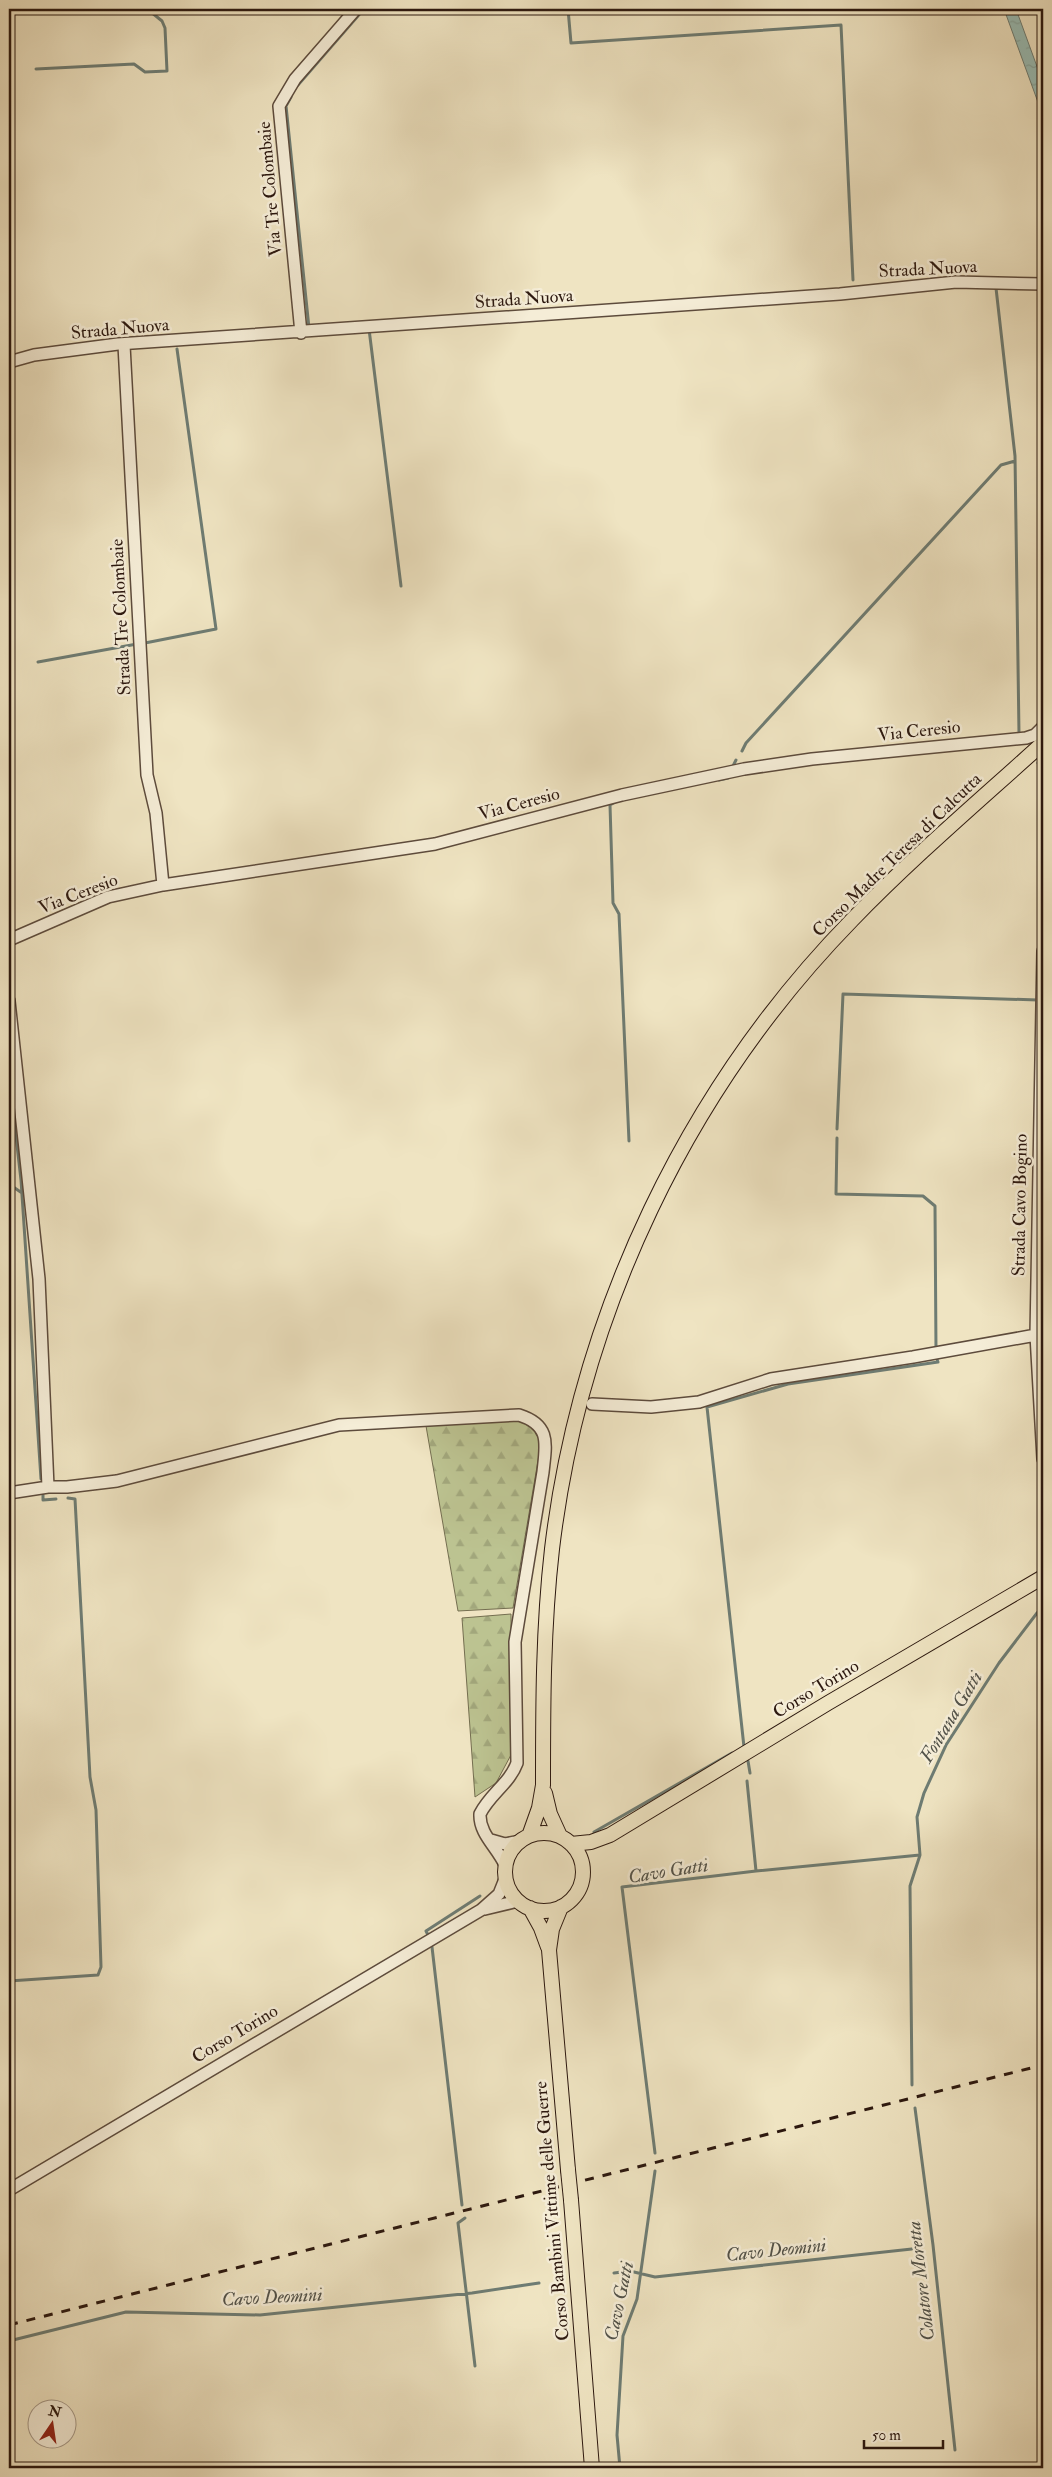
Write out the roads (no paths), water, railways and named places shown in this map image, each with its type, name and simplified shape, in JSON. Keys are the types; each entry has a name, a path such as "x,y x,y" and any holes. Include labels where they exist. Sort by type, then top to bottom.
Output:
{"main road":[{"name":"Corso Madre Teresa di Calcutta","path":"543,1785 545,1617 563,1479 595,1353 628,1260 650,1212 683,1146 720,1084 752,1038 787,994 851,921 940,835 1043,743"},
{"name":"Corso Torino","path":"566,1840 591,1842 610,1835 828,1703 1043,1577"},
{"path":"543,1785 539,1808 525,1838 510,1853 505,1872 510,1891 524,1905 541,1928 549,1950"},
{"path":"524,1905 545,1911 560,1907 577,1892 583,1871 580,1856 566,1840 550,1814 543,1785"},
{"path":"525,1838 545,1833 566,1840"},
{"name":"Corso Torino","path":"583,1871 594,1850 610,1835"},
{"path":"549,1950 552,1929 560,1907"},
{"name":"Corso Bambini Vittime delle Guerre","path":"549,1950 592,2468"}],"street":[{"name":"Via Tre Colombaie","path":"301,333 279,106 295,79 356,9"},
{"name":"Strada Nuova","path":"9,362 34,355 124,345 840,294 956,282 1043,284"},
{"name":"Strada Tre Colombaie","path":"124,345 147,775 156,813 163,885"},
{"name":"Via Ceresio","path":"9,940 108,897 163,885 435,844 622,795 744,769 812,759 1026,738 1035,734 1043,727"},
{"name":"Strada Cavo Bogino","path":"1043,951 1036,1335 1043,1459"},
{"path":"9,1001 39,1279 48,1487"},
{"path":"592,1404 651,1406 699,1402 771,1379 913,1357 1036,1335"},
{"path":"9,1494 48,1487 68,1487 117,1481 339,1426 519,1415 538,1424 545,1440 544,1463 515,1642 517,1763 508,1781 490,1797 480,1814 482,1830 491,1840 505,1872"},
{"path":"491,1840 505,1844 525,1838"},
{"name":"Corso Torino","path":"9,2190 481,1910 499,1894 505,1872"},
{"name":"Corso Torino","path":"481,1910 524,1905"}],"water":[{"path":"1004,9 1016,9 1043,83 1043,116"}],"waterway":[{"path":"36,69 134,64 145,72 167,71 165,28 162,21 151,12 151,9"},
{"path":"298,85 364,9"},
{"path":"568,9 571,43 841,25 853,280"},
{"path":"291,97 286,106 309,328"},
{"path":"996,288 1015,456 1019,734"},
{"path":"369,329 401,586"},
{"path":"145,643 216,629 177,349"},
{"path":"742,751 746,743 1001,465 1015,461"},
{"path":"38,662 137,644"},
{"path":"732,768 736,760"},
{"path":"1038,763 1043,772 1039,951"},
{"path":"719,780 728,778"},
{"path":"617,801 610,805 613,903 619,914 629,1141"},
{"path":"837,1129 843,994 1038,1000 1038,997"},
{"path":"9,1075 21,1180 41,1479"},
{"path":"837,1138 836,1194 923,1196 935,1206 936,1350"},
{"path":"9,1184 22,1193"},
{"path":"742,1748 744,1747 707,1407 788,1384 938,1362 936,1357"},
{"path":"43,1495 43,1500 56,1499"},
{"path":"9,1981 98,1975 101,1967 96,1810 90,1777 75,1499 68,1498"},
{"name":"Fontana Gatti","path":"912,2085 910,1886 920,1855 917,1817 924,1793 946,1745 999,1663 1037,1613 1043,1608"},
{"path":"594,1832 732,1753"},
{"path":"748,1761 750,1773"},
{"path":"747,1781 756,1871"},
{"name":"Cavo Gatti","path":"655,2153 622,1887 756,1871 920,1855"},
{"path":"429,1937 426,1931 480,1896"},
{"path":"432,1947 462,2205"},
{"name":"Colatore Moretta","path":"915,2108 933,2245 955,2450"},
{"name":"Cavo Gatti","path":"620,2468 617,2435 623,2336 637,2299 655,2171"},
{"name":"Cavo Deomini","path":"465,2218 458,2223 475,2366"},
{"name":"Cavo Deomini","path":"634,2272 655,2277 921,2248"},
{"name":"Cavo Deomini","path":"614,2273 622,2272"},
{"name":"Cavo Deomini","path":"9,2341 126,2312 260,2315 472,2293 539,2283"}],"railway":[{"path":"9,2325 1043,2065"}]}
